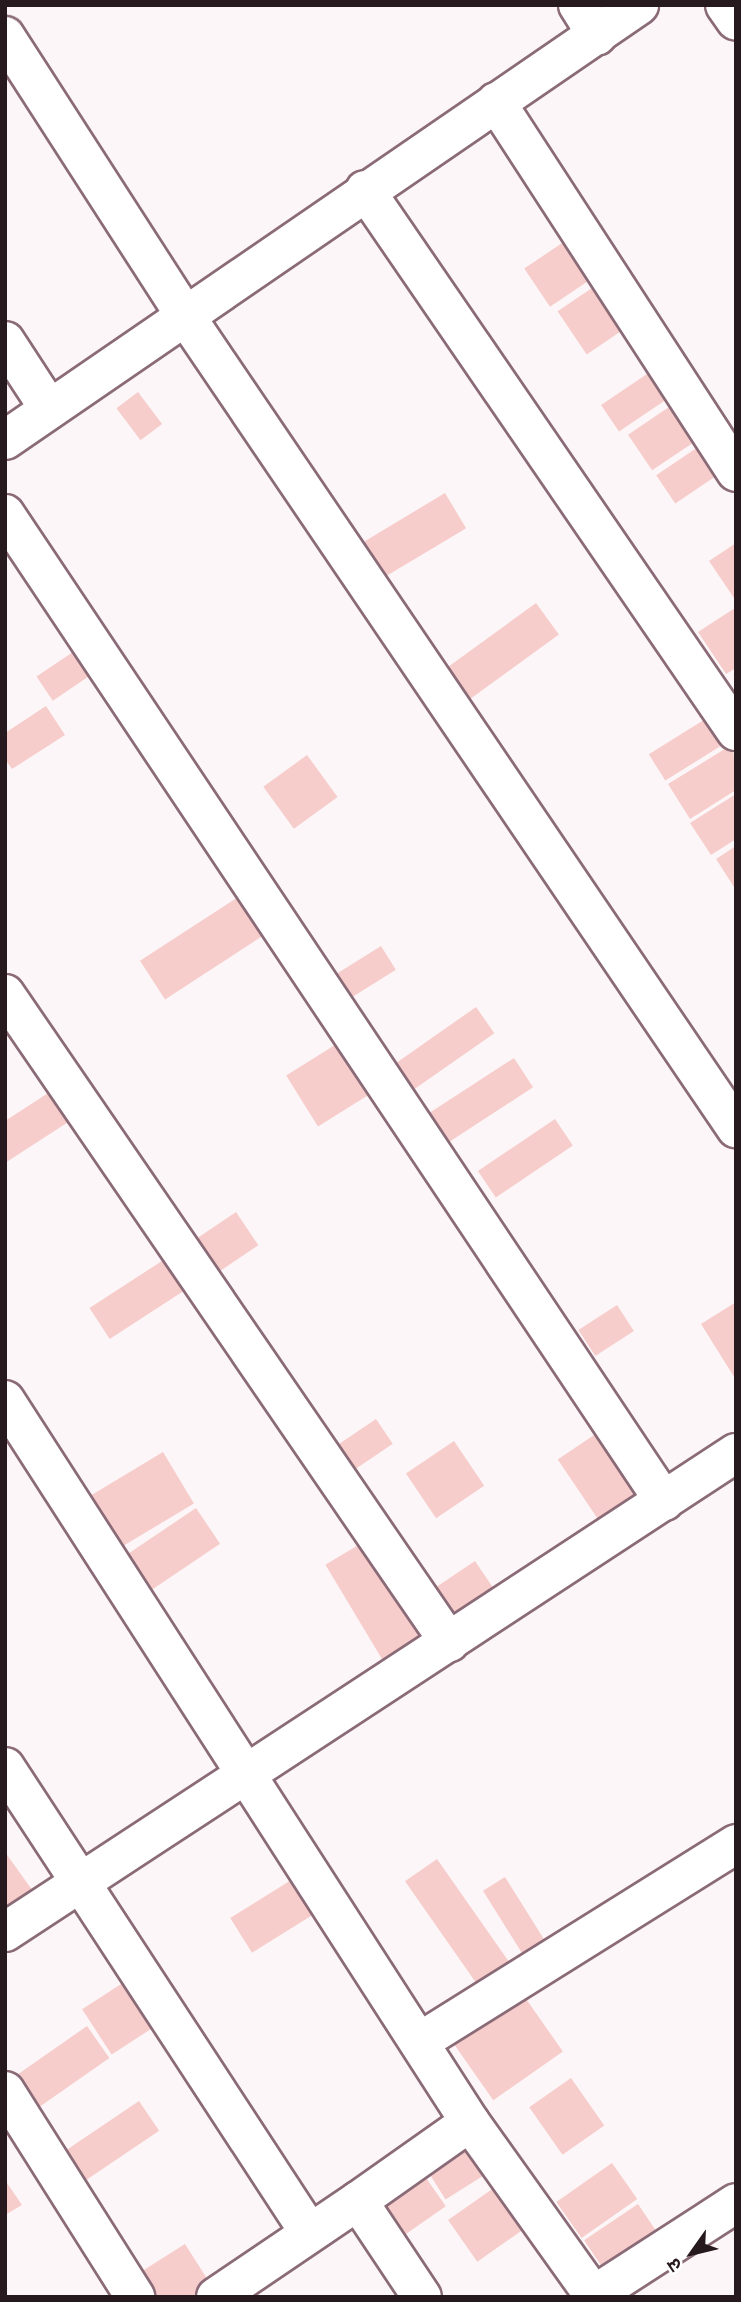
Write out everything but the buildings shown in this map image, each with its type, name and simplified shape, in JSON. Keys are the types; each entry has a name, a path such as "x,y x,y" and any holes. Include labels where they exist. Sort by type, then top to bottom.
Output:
{"street":[{"path":"5,440 48,407 496,102 588,20 639,5"},
{"path":"725,5 736,21"},
{"path":"5,36 184,314 736,1128"},
{"path":"496,102 735,470"},
{"path":"365,190 736,731"},
{"path":"5,341 48,407"},
{"path":"5,514 664,1500"},
{"path":"5,994 449,1642"},
{"path":"5,1400 246,1776 421,2041 470,2122 594,2296 736,2203"},
{"path":"5,1932 736,1453"},
{"path":"5,1767 309,2232"},
{"path":"421,2041 736,1844"},
{"path":"5,2091 135,2297"},
{"path":"216,2297 470,2122"},
{"path":"358,2201 422,2297"}]}
